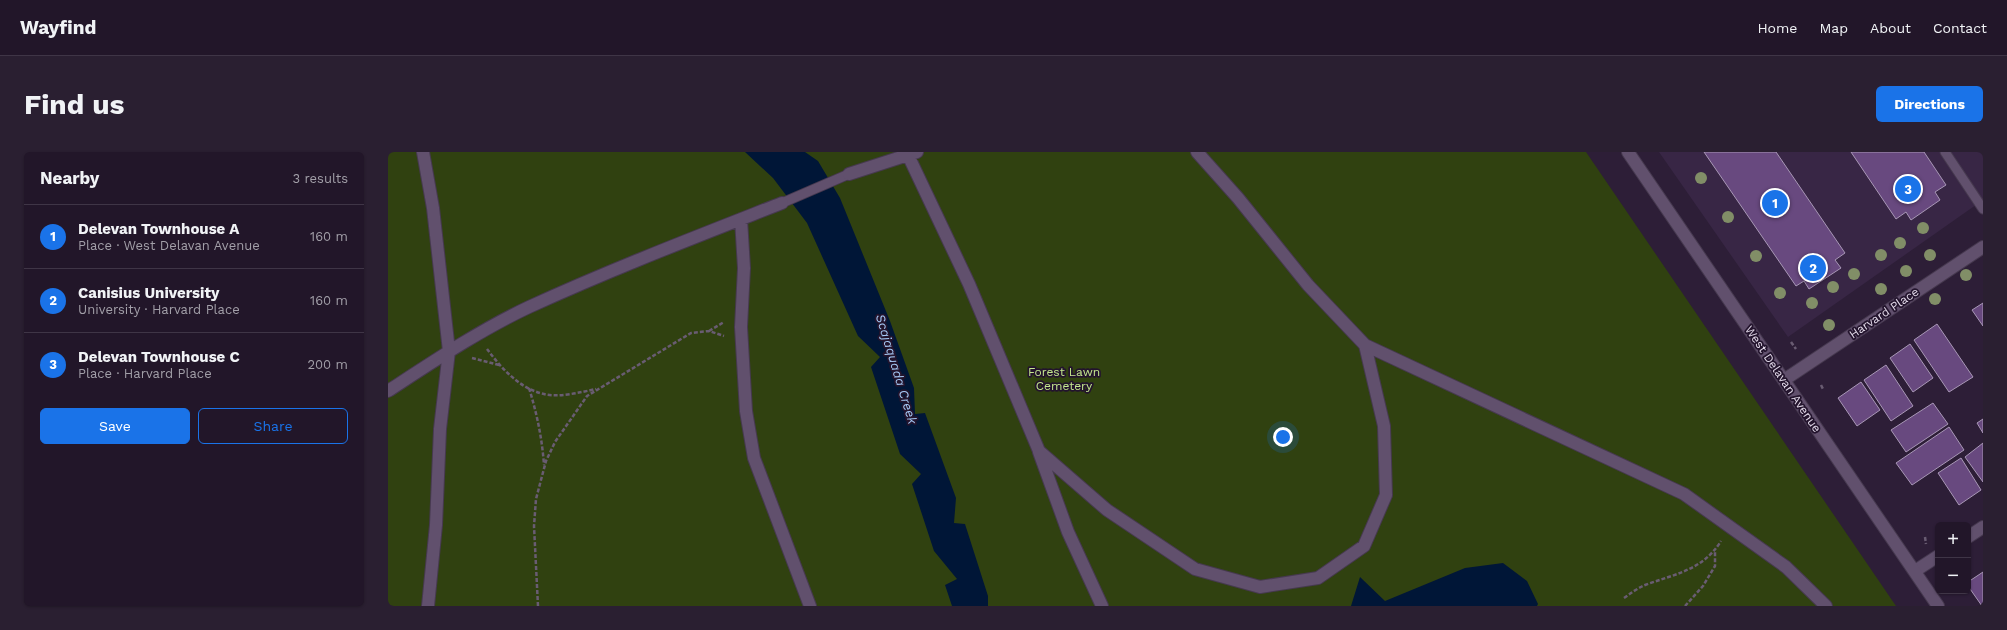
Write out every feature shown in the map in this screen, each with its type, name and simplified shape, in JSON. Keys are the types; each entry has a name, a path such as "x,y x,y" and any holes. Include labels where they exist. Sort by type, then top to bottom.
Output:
{"street":[{"path":"423,152 432,208 449,351 440,429 436,525 428,606"},
{"path":"1197,152 1238,198 1308,285 1365,345 1684,494 1786,567 1826,606"},
{"name":"West Delavan Avenue","path":"1628,152 1938,606"},
{"path":"849,174 910,153 969,284 1039,451 1068,532 1102,606"},
{"path":"388,391 449,351 529,308 782,203"},
{"path":"741,219 744,268 742,327 746,411 754,458 810,606"},
{"name":"Harvard Place","path":"1784,380 1983,247"},
{"path":"1039,451 1107,510 1195,569 1260,587 1318,578 1364,546 1386,495 1384,426 1365,345"},
{"path":"1971,535 1983,527"},
{"path":"1915,571 1935,558"}],"lane":[{"path":"1945,152 1983,209"},
{"path":"782,203 849,174"}],"path":[{"path":"538,606 534,526 536,499 544,468 555,442 587,396 691,333 709,331 723,335 743,346"},
{"path":"477,336 507,373 528,388 545,395 576,393 599,389"},
{"path":"1791,342 1796,349"},
{"path":"1821,385 1823,389"},
{"path":"528,388 537,413 542,442 544,468"},
{"path":"1624,598 1644,585 1671,577 1698,565 1715,550 1729,526"},
{"path":"1926,537 1926,544"},
{"path":"1685,606 1703,586 1715,566 1715,550"}],"shaded area":[{"path":"1659,152 1983,152 1983,200 1788,337"}],"green space":[{"name":"Forest Lawn Cemetery","path":"388,152 1586,152 1896,606 388,606"}],"water":[{"name":"Scajaquada Creek","path":"745,152 805,152 818,161 840,198 890,321 914,388 915,414 925,413 956,498 954,523 965,524 988,596 988,606 952,606 945,585 957,579 934,551 912,484 921,474 900,454 871,367 880,357 858,336 807,223 773,178"},
{"path":"1503,563 1527,581 1538,604 1537,606 1351,606 1360,577 1385,601 1465,568"}],"building":[{"path":"1704,152 1776,152 1845,253 1835,260 1841,268 1809,289 1804,281 1796,286"},
{"path":"1851,152 1924,152 1946,185 1935,192 1940,200 1911,220 1906,212 1896,219"},
{"path":"1983,303 1983,326 1972,310"},
{"path":"1937,324 1973,377 1949,392 1914,340"},
{"path":"1910,344 1933,378 1913,392 1890,358"},
{"path":"1886,365 1913,406 1891,421 1864,380"},
{"path":"1861,382 1880,410 1857,426 1838,398"},
{"path":"1933,403 1948,424 1906,452 1891,430"},
{"path":"1983,419 1983,433 1977,423"},
{"path":"1949,427 1964,450 1912,485 1896,463"},
{"path":"1983,443 1983,482 1965,457"},
{"path":"1961,458 1981,490 1959,505 1938,473"},
{"path":"1983,572 1983,606 1971,590 1971,580"}],"place":[{"name":"Delevan Townhouse C","path":"1908,189"},
{"name":"Delevan Townhouse A","path":"1775,203"},
{"name":"Canisius University","path":"1813,268"}]}
